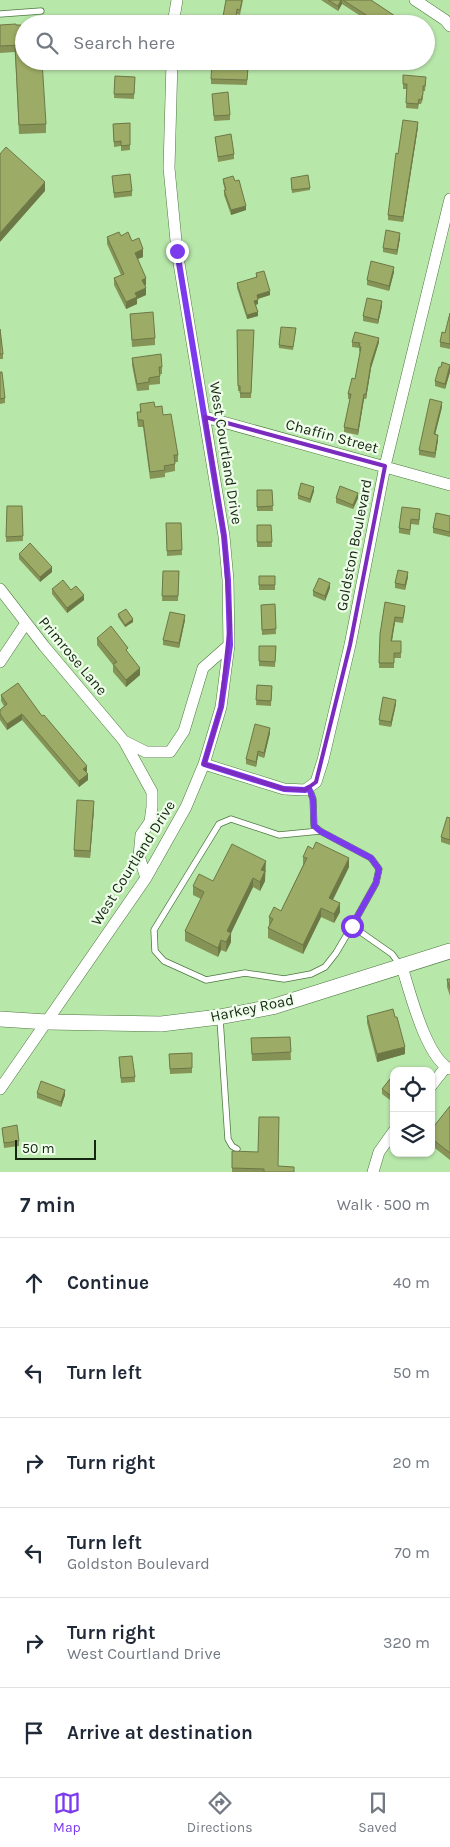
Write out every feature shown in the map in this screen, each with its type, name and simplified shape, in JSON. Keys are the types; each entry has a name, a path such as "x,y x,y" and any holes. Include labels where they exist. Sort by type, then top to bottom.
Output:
{"street":[{"path":"174,15 177,0"},
{"path":"416,0 450,26"},
{"name":"West Courtland Drive","path":"0,1089 146,878 186,807 204,764 221,707 230,645 228,580 224,536 177,251 169,168 172,70"},
{"name":"Goldston Boulevard","path":"309,788 316,782 323,760 348,655 385,466 448,223 450,200"},
{"name":"Chaffin Street","path":"205,417 450,485"},
{"name":"Primrose Lane","path":"0,589 124,741 152,792 150,822 141,835 139,856 146,878"},
{"path":"0,662 26,623"},
{"name":"Primrose Lane","path":"124,741 146,752 170,752 184,732 204,668 230,645"},
{"path":"204,764 284,789 305,790 309,788"},
{"name":"Harkey Road","path":"0,1018 47,1022 161,1024 219,1017 272,1007 450,951"},
{"path":"402,967 426,1038 435,1054 448,1068 435,1082"},
{"path":"373,1172 379,1152 390,1137"}],"lane":[{"path":"0,14 41,11"},
{"path":"309,788 313,799 314,826 371,858 379,869 376,883 336,953 325,967 311,974 284,979 245,973 206,980 164,962 155,951 154,930 219,824 231,819 279,835 320,831"},
{"path":"352,926 392,954 402,967"},
{"path":"219,1017 228,1138 232,1146 237,1149"}],"highlighted area":[{"path":"205,417 385,466 350,645 316,782 305,790 284,789 204,764 221,707 230,624 224,536"}],"building":[{"path":"226,0 242,0 240,10 237,9 236,15 223,15"},
{"path":"328,0 341,0 338,6"},
{"path":"343,0 371,0 394,15 366,15"},
{"path":"15,24 15,45 0,46 0,25"},
{"path":"16,70 43,70 46,124 19,125"},
{"path":"212,70 248,70 247,80 211,79"},
{"path":"403,75 426,77 423,94 418,104 406,103 407,84 403,84"},
{"path":"115,76 135,77 134,94 114,94"},
{"path":"228,92 230,115 214,116 212,94"},
{"path":"403,120 418,122 403,217 388,215 396,153 398,154"},
{"path":"130,123 130,145 121,146 121,141 114,142 113,124"},
{"path":"231,134 234,154 218,157 215,137"},
{"path":"6,147 45,182 0,233 0,154"},
{"path":"130,174 132,191 114,193 112,176"},
{"path":"308,175 310,188 292,190 291,178"},
{"path":"233,176 235,181 239,180 246,206 231,210 224,190 226,190 223,179"},
{"path":"386,230 400,233 397,250 383,248"},
{"path":"119,232 121,236 128,232 132,241 139,238 143,249 135,253 146,278 142,280 146,288 135,293 137,297 126,302 114,278 124,274 107,237"},
{"path":"371,261 394,267 389,286 367,280"},
{"path":"264,271 270,291 257,295 258,300 254,301 258,312 247,315 237,283 257,277 256,273"},
{"path":"367,298 382,301 378,320 363,316"},
{"path":"153,312 155,338 132,340 130,314"},
{"path":"450,313 450,344 440,342 442,332 445,333"},
{"path":"281,327 296,328 293,347 279,345"},
{"path":"0,329 3,354 0,354"},
{"path":"237,330 254,330 251,393 240,393 240,386 238,386"},
{"path":"355,332 379,338 371,363 358,430 344,427 351,394 348,394 352,378 355,379 361,347 359,346 360,343 352,342"},
{"path":"161,354 162,367 159,367 160,376 149,378 149,382 137,384 132,358"},
{"path":"442,362 450,365 445,384 435,381"},
{"path":"0,372 2,372 5,398 0,399"},
{"path":"430,399 442,402 434,434 438,435 435,453 419,450"},
{"path":"154,402 155,407 162,406 163,415 171,414 178,455 174,455 175,464 164,466 165,470 150,472 143,420 138,420 137,412 141,412 140,404"},
{"path":"301,483 314,487 310,499 298,495"},
{"path":"340,486 358,493 353,505 336,498"},
{"path":"257,490 272,490 273,506 257,507"},
{"path":"7,506 22,506 23,536 6,537"},
{"path":"402,507 420,509 419,520 411,519 410,530 399,528"},
{"path":"436,513 450,516 450,532 433,528"},
{"path":"166,523 181,523 182,550 167,551"},
{"path":"257,525 271,525 272,542 257,542"},
{"path":"30,543 52,567 40,577 19,554"},
{"path":"398,570 408,572 405,585 395,583"},
{"path":"163,571 179,571 178,596 162,596"},
{"path":"259,576 275,576 275,585 259,585"},
{"path":"319,578 330,583 325,596 313,591"},
{"path":"63,580 71,590 76,586 84,595 67,608 52,589"},
{"path":"385,602 405,606 403,618 395,617 391,641 401,641 401,653 394,653 394,663 379,663 380,634"},
{"path":"275,604 276,629 262,630 261,605"},
{"path":"126,609 133,619 125,625 118,614"},
{"path":"170,612 185,615 179,643 163,640"},
{"path":"111,626 140,668 126,680 113,664 117,662 97,638"},
{"path":"259,646 276,646 275,662 259,661"},
{"path":"18,683 42,716 44,715 87,766 83,769 88,774 79,781 22,714 7,724 0,714 0,710 7,704 1,695"},
{"path":"257,685 272,686 271,701 256,700"},
{"path":"383,697 396,700 391,722 379,720"},
{"path":"255,724 270,728 264,753 258,751 256,762 246,759"},
{"path":"77,800 94,801 90,851 74,850"},
{"path":"447,817 450,818 450,840 441,837"},
{"path":"316,842 349,858 329,898 340,903 334,914 321,908 303,945 268,928 273,919 269,917 274,907 281,911 307,858 303,857 308,846 313,849"},
{"path":"232,844 266,861 261,870 265,871 260,882 253,878 227,931 231,933 226,942 221,940 218,948 185,931 204,892 193,886 199,874 213,881"},
{"path":"393,1009 405,1047 377,1054 367,1016"},
{"path":"290,1037 291,1052 252,1054 251,1038"},
{"path":"192,1053 192,1068 170,1069 169,1054"},
{"path":"132,1056 135,1077 121,1078 119,1057"},
{"path":"390,1079 390,1095 382,1089"},
{"path":"41,1081 65,1090 61,1102 37,1093"},
{"path":"450,1106 450,1153 435,1141 435,1125"},
{"path":"259,1117 279,1117 278,1166 294,1167 294,1172 264,1172 264,1169 232,1168 232,1151 258,1152"},
{"path":"17,1125 19,1141 4,1143 2,1128"}],"route":[{"path":"177,251 224,536 228,580 230,645 221,707 204,764 284,789 305,790 309,788 313,799 314,826 371,858 379,869 376,883 352,926"}]}
